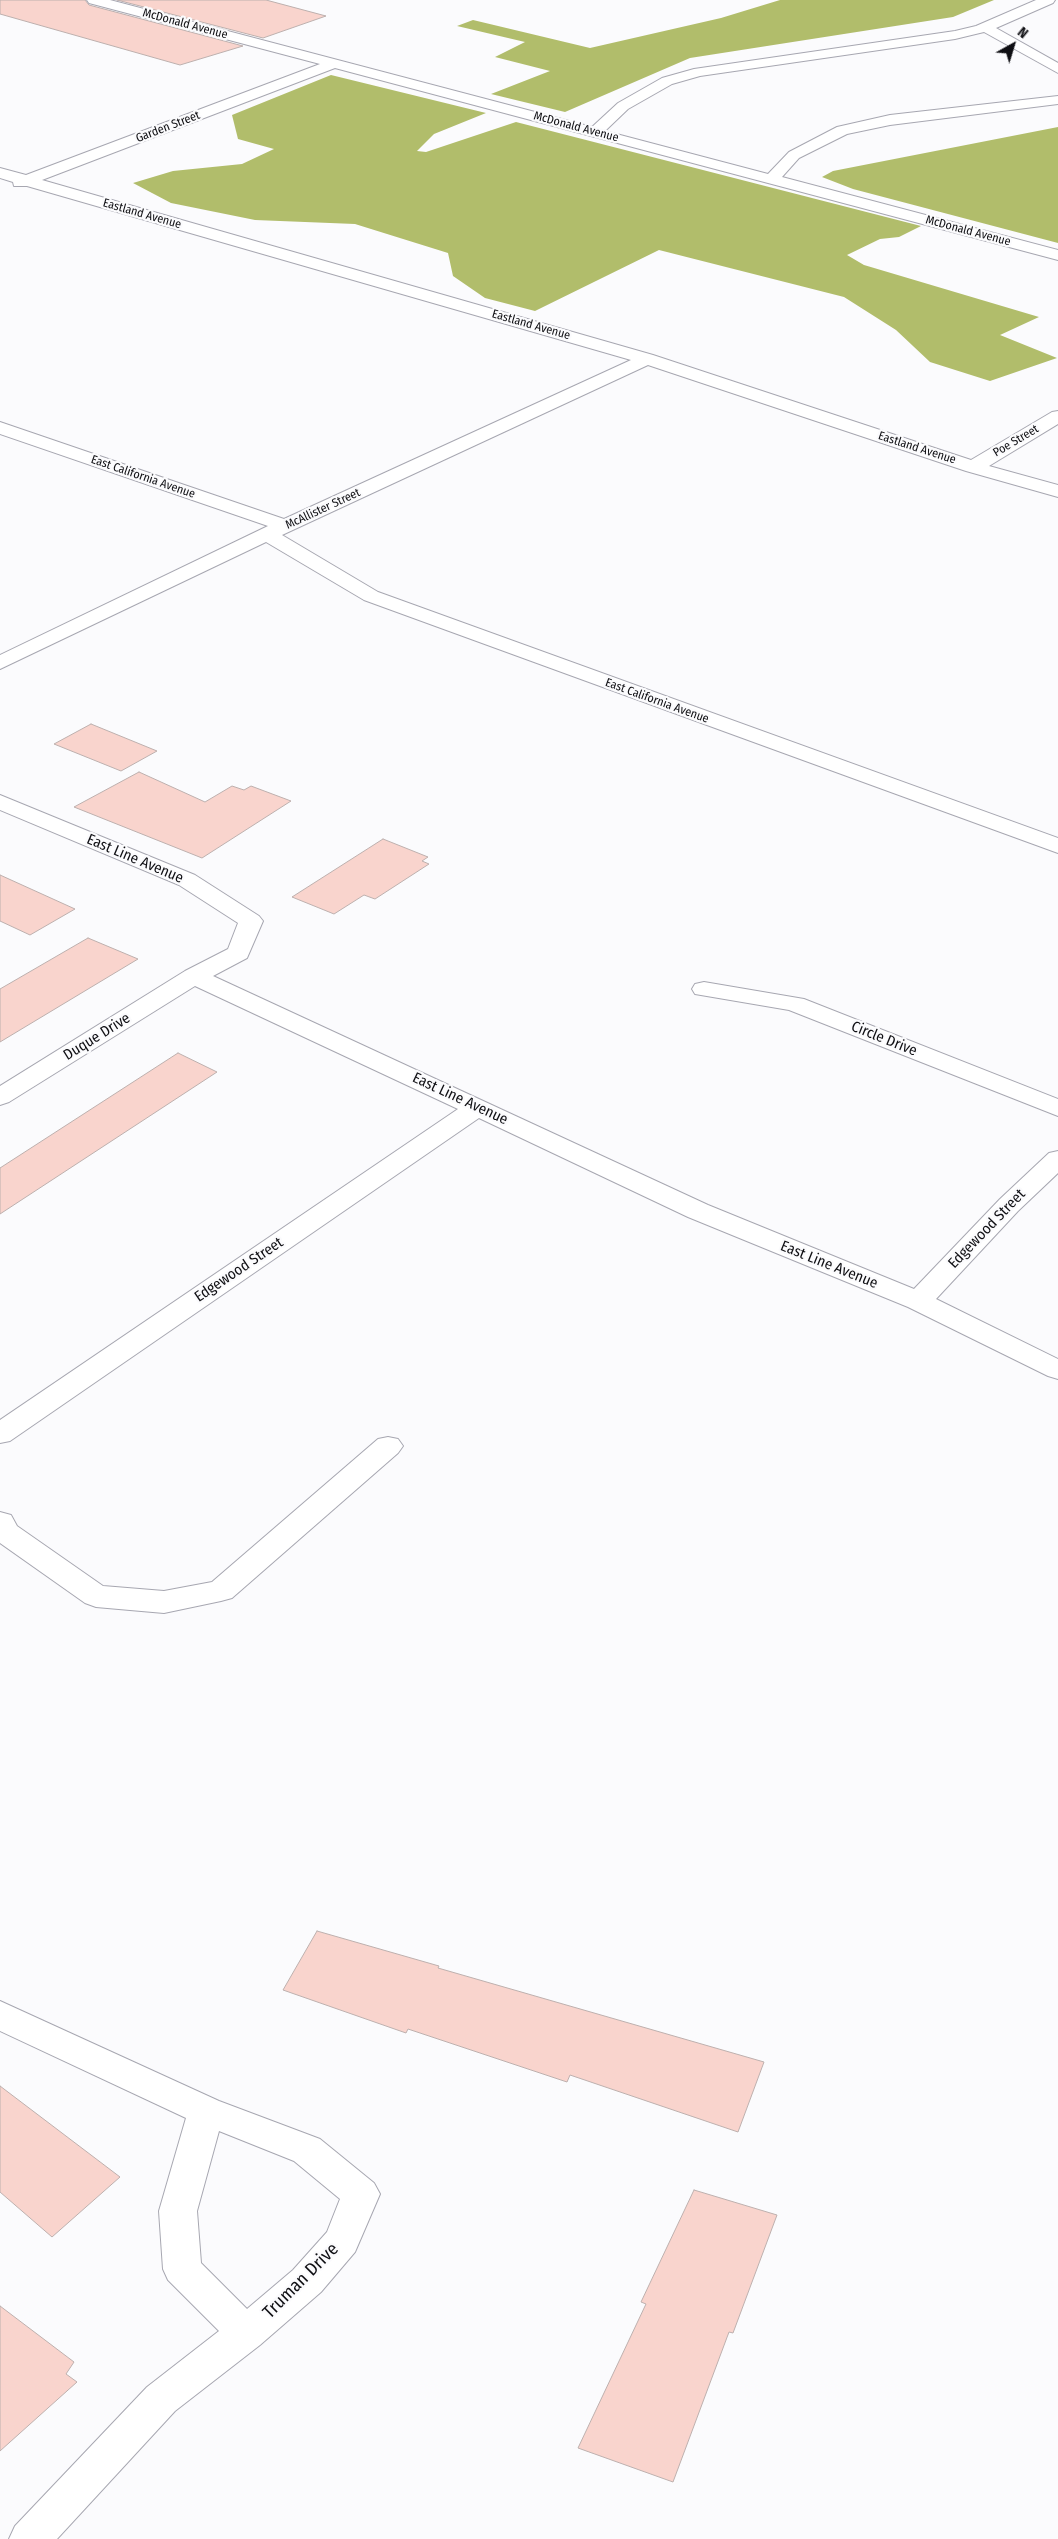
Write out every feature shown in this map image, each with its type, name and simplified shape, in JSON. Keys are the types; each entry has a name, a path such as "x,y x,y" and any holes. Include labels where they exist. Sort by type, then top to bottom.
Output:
{"street":[{"name":"McDonald Avenue","path":"94,0 1058,255"},
{"path":"594,132 623,106 641,94 667,81 699,72 955,35 985,27 1048,0"},
{"path":"985,27 1058,69"},
{"name":"Garden Street","path":"0,190 336,63"},
{"path":"772,179 794,156 842,130 890,120 1058,100"},
{"name":"Eastland Avenue","path":"0,173 648,359 973,467 1058,491"},
{"name":"McAllister Street","path":"0,663 266,534 648,359"},
{"name":"Poe Street","path":"973,467 1058,416"},
{"name":"East California Avenue","path":"0,428 286,526"},
{"name":"East California Avenue","path":"266,534 371,596 1058,846"},
{"name":"East Line Avenue","path":"0,802 187,880 251,921 238,953 194,976"},
{"name":"East Line Avenue","path":"194,976 698,1211 918,1301 1058,1370"},
{"name":"Duque Drive","path":"0,1097 194,976"},
{"name":"Circle Drive","path":"704,988 795,1004 1058,1108"},
{"name":"Edgewood Street","path":"0,1434 478,1107"},
{"name":"Edgewood Street","path":"918,1301 1009,1205 1058,1159"},
{"path":"0,1522 5,1532 96,1596 164,1602 221,1591 388,1446"},
{"name":"Truman Drive","path":"0,2015 206,2111 307,2150 361,2194 342,2241 306,2281 246,2333 161,2399 30,2539"},
{"path":"206,2111 178,2211 182,2269 246,2333"}],"green space":[{"path":"780,0 994,0 953,17 690,58 565,112 491,94 550,71 495,57 525,42 457,26 473,20 590,48 721,18"},
{"path":"331,75 486,113 434,134 417,151 426,152 516,122 921,226 899,237 880,239 847,255 864,265 1039,317 1000,335 1057,358 990,381 930,362 896,330 844,297 659,250 535,311 485,298 453,276 448,253 355,224 255,220 171,203 133,183 173,171 242,164 274,149 238,139 232,115"},
{"path":"1058,127 1058,243 853,189 822,177 833,171"}],"building":[{"path":"0,0 85,0 89,5 243,46 180,65 0,14"},
{"path":"117,0 266,0 326,16 263,38"},
{"path":"91,724 157,751 121,771 54,744"},
{"path":"139,772 205,802 232,786 244,790 251,786 291,801 202,858 74,807"},
{"path":"383,839 428,857 422,861 429,864 375,899 364,895 334,914 292,897"},
{"path":"0,875 75,909 30,935 0,921"},
{"path":"88,938 138,959 0,1042 0,989"},
{"path":"178,1053 217,1072 0,1214 0,1168"},
{"path":"317,1931 764,2062 738,2132 570,2075 567,2082 408,2029 406,2033 283,1990"},
{"path":"0,2086 120,2177 52,2237 0,2192"},
{"path":"694,2190 777,2215 733,2333 729,2332 673,2482 578,2448 646,2304 641,2302"},
{"path":"0,2306 74,2362 66,2374 77,2382 0,2451"}]}
